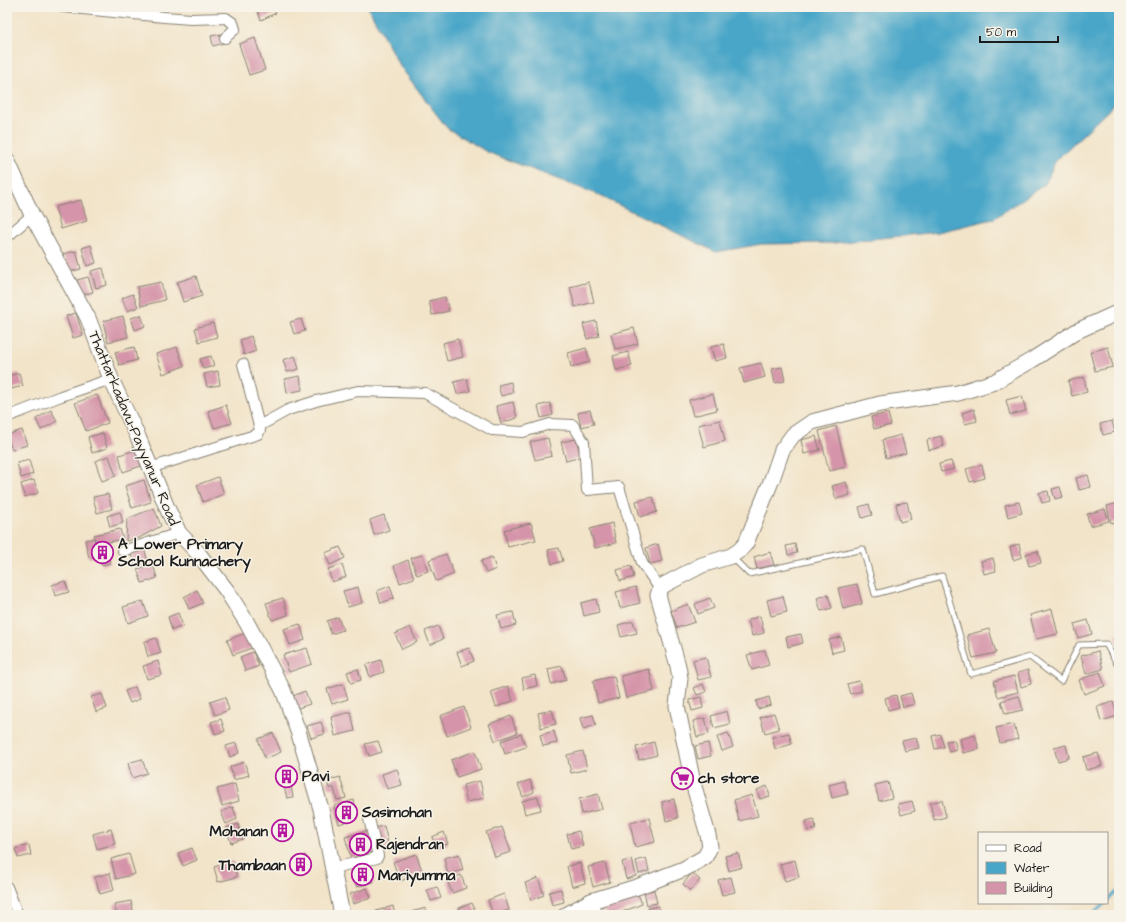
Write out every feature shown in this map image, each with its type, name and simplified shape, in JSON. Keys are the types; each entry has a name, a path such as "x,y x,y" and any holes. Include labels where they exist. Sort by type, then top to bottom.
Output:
{"main road":[{"name":"Thattarkadavu-Payyanur Road","path":"7,160 32,215 88,318 110,379 138,436 150,468 179,533 198,554 226,591 247,623 283,690 299,734 321,809 342,915"},
{"path":"566,915 591,901 637,887 684,869 705,857 710,847 693,783 677,706 680,678 678,666 658,595 660,589 664,585 702,565 731,556 740,550 746,543 782,450 793,435 812,422 880,404 958,393 994,382 1032,360 1077,330 1119,312"}],"street":[{"path":"63,7 191,19 226,18 233,23 235,29 225,38"},
{"path":"7,237 32,215"},
{"path":"150,468 253,434 258,434 260,430 243,364"},
{"path":"7,417 110,379"},
{"path":"259,426 288,410 316,401 358,392 425,393 492,430 523,432 550,424 573,425 584,442 587,490 619,487 642,563 660,589"},
{"path":"123,551 179,533"},
{"path":"333,868 377,858 378,856 369,819"},
{"path":"7,887 18,915"},
{"path":"591,901 597,915"}],"lane":[{"path":"731,556 749,574 863,549 875,594 942,576 971,674 1030,657 1061,681 1079,646 1106,644 1117,664 1119,664"}],"water":[{"path":"368,7 1119,7 1119,100 1056,160 1045,184 993,219 938,232 834,243 762,244 716,252 596,194 487,152 447,128 399,65"}],"building":[{"path":"256,7 273,7 276,13 261,20"},
{"path":"222,34 224,43 213,46 211,36"},
{"path":"255,38 265,70 249,75 239,44"},
{"path":"81,200 87,221 61,229 55,207"},
{"path":"91,245 96,263 87,266 82,248"},
{"path":"76,251 81,269 68,272 63,254"},
{"path":"103,268 107,285 96,288 91,271"},
{"path":"196,276 202,296 183,302 177,282"},
{"path":"88,277 93,292 81,295 77,280"},
{"path":"161,282 165,300 141,306 137,287"},
{"path":"589,282 594,302 575,307 570,287"},
{"path":"133,294 138,307 127,311 122,298"},
{"path":"445,297 449,311 432,315 429,301"},
{"path":"76,313 83,335 73,338 66,316"},
{"path":"141,315 145,326 135,330 131,318"},
{"path":"123,316 128,337 108,342 103,321"},
{"path":"301,319 305,331 294,334 290,322"},
{"path":"596,321 599,336 587,339 583,324"},
{"path":"213,323 217,337 199,342 195,328"},
{"path":"634,328 638,344 615,349 611,334"},
{"path":"251,336 256,351 244,355 240,340"},
{"path":"458,339 463,357 447,361 443,343"},
{"path":"724,344 727,358 715,361 711,347"},
{"path":"134,347 137,360 119,365 115,352"},
{"path":"177,347 184,366 163,374 156,354"},
{"path":"1108,347 1113,367 1095,371 1090,352"},
{"path":"586,348 590,362 571,367 568,353"},
{"path":"628,352 632,366 616,370 613,356"},
{"path":"211,356 214,366 203,369 200,359"},
{"path":"295,356 299,369 287,372 283,360"},
{"path":"761,363 765,377 744,383 740,368"},
{"path":"782,367 785,381 775,383 772,369"},
{"path":"218,371 220,385 207,387 204,374"},
{"path":"19,373 23,386 11,389 7,376"},
{"path":"300,376 302,390 287,393 285,379"},
{"path":"1084,377 1087,392 1072,396 1068,381"},
{"path":"467,379 470,391 457,394 454,382"},
{"path":"511,382 513,393 501,396 498,385"},
{"path":"713,394 717,410 693,416 689,400"},
{"path":"97,395 108,423 86,431 75,403"},
{"path":"1022,396 1026,411 1010,415 1006,400"},
{"path":"513,402 517,418 501,423 496,406"},
{"path":"550,403 553,415 541,418 538,406"},
{"path":"226,405 232,423 214,428 208,411"},
{"path":"974,409 977,421 965,424 962,413"},
{"path":"51,410 57,421 41,430 36,419"},
{"path":"590,410 594,424 581,427 578,413"},
{"path":"888,413 891,425 874,429 871,417"},
{"path":"720,420 725,441 704,447 698,425"},
{"path":"1112,421 1115,432 1103,435 1100,424"},
{"path":"836,426 846,467 829,471 819,431"},
{"path":"22,430 27,445 12,450 7,435"},
{"path":"103,433 107,448 92,453 88,437"},
{"path":"901,435 906,453 886,458 882,440"},
{"path":"816,436 820,450 804,454 801,440"},
{"path":"941,436 944,446 929,450 927,440"},
{"path":"548,438 552,456 535,460 530,442"},
{"path":"576,439 581,457 566,461 561,442"},
{"path":"136,450 141,466 123,472 119,455"},
{"path":"109,456 116,476 102,481 95,461"},
{"path":"29,460 33,474 21,478 17,463"},
{"path":"951,461 954,469 941,472 939,464"},
{"path":"982,465 985,478 970,482 966,469"},
{"path":"1088,475 1091,487 1079,490 1076,478"},
{"path":"218,477 224,494 203,502 197,485"},
{"path":"34,480 38,493 25,497 21,484"},
{"path":"144,480 151,502 132,508 125,486"},
{"path":"846,482 850,495 836,499 832,486"},
{"path":"1060,487 1063,497 1055,499 1052,489"},
{"path":"1048,491 1050,501 1042,503 1039,493"},
{"path":"108,494 112,509 97,513 93,497"},
{"path":"653,497 657,512 640,517 636,501"},
{"path":"907,502 911,519 900,522 896,504"},
{"path":"1019,502 1022,513 1008,517 1005,505"},
{"path":"1119,503 1119,521 1111,523 1107,506"},
{"path":"869,504 872,515 862,518 859,507"},
{"path":"154,508 161,526 139,538 126,541 127,519"},
{"path":"1105,509 1109,521 1090,526 1087,514"},
{"path":"120,512 123,523 110,527 107,516"},
{"path":"384,515 389,530 374,535 370,520"},
{"path":"531,523 536,540 508,547 504,530"},
{"path":"612,523 616,543 595,548 590,529"},
{"name":"A Lower Primary School Kunnachery","path":"120,529 123,539 105,543 110,563 101,565 94,535"},
{"name":"A Lower Primary School Kunnachery","path":"94,538 98,556 89,558 85,540"},
{"path":"658,544 662,561 650,564 646,548"},
{"path":"795,544 797,553 788,555 786,546"},
{"path":"1019,544 1022,557 1013,560 1010,547"},
{"path":"340,547 345,558 330,565 325,553"},
{"path":"559,548 563,561 552,564 548,550"},
{"path":"144,549 148,561 135,566 131,554"},
{"path":"1038,551 1041,563 1029,566 1026,554"},
{"path":"770,552 774,565 757,569 754,557"},
{"path":"446,554 454,574 436,581 429,560"},
{"path":"422,555 428,571 417,575 411,558"},
{"path":"492,557 496,569 486,573 481,561"},
{"path":"993,558 996,571 984,574 981,561"},
{"path":"408,560 414,578 400,583 394,566"},
{"path":"153,564 157,578 142,583 137,569"},
{"path":"342,565 346,577 332,582 328,569"},
{"path":"631,566 634,577 620,581 617,570"},
{"path":"65,581 69,592 55,596 52,585"},
{"path":"857,584 862,604 843,609 838,588"},
{"path":"390,586 394,598 381,603 377,591"},
{"path":"358,587 362,603 348,607 343,591"},
{"path":"636,587 640,603 620,608 616,592"},
{"path":"197,590 203,603 189,609 184,597"},
{"path":"828,595 832,608 821,611 817,598"},
{"path":"783,596 787,612 771,616 767,600"},
{"path":"283,598 288,615 272,620 266,603"},
{"path":"710,598 714,608 698,614 695,604"},
{"path":"596,599 599,612 584,616 581,603"},
{"path":"143,601 148,616 128,623 123,607"},
{"path":"688,604 695,622 677,628 671,611"},
{"path":"1052,609 1058,634 1036,639 1030,615"},
{"path":"513,612 516,625 501,629 497,615"},
{"path":"178,613 183,626 172,630 168,617"},
{"path":"760,616 764,633 752,636 748,620"},
{"path":"338,617 343,630 331,634 327,621"},
{"path":"1088,620 1092,634 1078,638 1074,624"},
{"path":"633,621 637,633 621,637 618,625"},
{"path":"300,624 305,640 290,645 284,629"},
{"path":"438,626 443,639 430,645 425,631"},
{"path":"410,627 417,642 402,649 395,634"},
{"path":"989,629 996,653 973,658 967,635"},
{"path":"248,632 254,647 233,655 227,640"},
{"path":"1119,633 1119,644 1118,644 1116,634"},
{"path":"801,634 803,643 788,647 786,637"},
{"path":"841,637 844,650 832,653 829,640"},
{"path":"156,638 161,653 148,657 144,642"},
{"path":"307,648 312,664 289,672 283,655"},
{"path":"469,648 474,661 462,666 457,652"},
{"path":"765,650 769,665 752,670 747,655"},
{"path":"1098,651 1103,669 1086,674 1081,656"},
{"path":"253,652 259,666 245,671 240,657"},
{"path":"706,657 711,677 698,680 693,660"},
{"path":"381,660 384,672 370,677 366,665"},
{"path":"158,661 162,675 147,679 143,666"},
{"path":"562,666 566,680 551,684 548,669"},
{"path":"358,669 361,680 351,683 347,672"},
{"path":"649,669 654,691 626,698 621,676"},
{"path":"1028,670 1031,684 1021,687 1018,673"},
{"path":"1100,672 1105,686 1084,694 1079,680"},
{"path":"535,675 537,686 524,689 522,678"},
{"path":"614,676 619,698 598,703 593,681"},
{"path":"1014,676 1018,692 998,697 994,681"},
{"path":"859,681 862,691 850,694 847,684"},
{"path":"343,684 348,699 332,704 327,689"},
{"path":"703,684 706,692 697,695 694,688"},
{"path":"508,686 513,701 496,707 491,692"},
{"path":"135,687 140,699 130,703 125,691"},
{"path":"305,691 310,704 298,708 293,696"},
{"path":"911,693 914,704 903,707 900,696"},
{"path":"102,694 107,708 96,712 91,697"},
{"path":"896,695 899,707 888,710 885,698"},
{"path":"1019,696 1023,710 1005,714 1001,701"},
{"path":"225,697 229,710 215,715 210,702"},
{"path":"701,697 703,708 692,711 689,700"},
{"path":"769,697 771,705 758,709 756,701"},
{"path":"1113,702 1118,716 1101,721 1097,707"},
{"path":"464,707 471,727 447,736 440,716"},
{"path":"552,710 556,724 541,728 538,713"},
{"path":"727,711 730,724 714,728 711,716"},
{"path":"351,712 355,731 335,736 331,717"},
{"path":"774,713 779,729 765,733 760,717"},
{"path":"593,715 596,725 583,729 580,718"},
{"path":"511,716 517,733 495,741 489,724"},
{"path":"705,718 709,734 697,737 693,721"},
{"path":"221,719 225,731 215,734 211,722"},
{"path":"321,722 325,734 311,738 307,726"},
{"path":"1014,724 1018,739 1000,743 996,728"},
{"path":"554,731 557,743 543,746 540,735"},
{"path":"273,733 281,752 265,759 258,739"},
{"path":"728,733 733,747 722,751 717,737"},
{"path":"789,733 792,744 775,749 772,737"},
{"path":"521,734 526,747 505,754 501,741"},
{"path":"940,734 944,747 935,749 932,736"},
{"path":"975,735 979,749 963,753 960,739"},
{"path":"916,738 919,748 905,751 902,741"},
{"path":"954,740 957,750 949,752 946,741"},
{"path":"378,741 382,752 369,756 365,744"},
{"path":"654,742 657,755 639,760 636,747"},
{"path":"236,743 239,753 230,757 226,746"},
{"path":"708,743 711,756 698,759 695,746"},
{"path":"1066,745 1069,758 1058,761 1054,748"},
{"path":"475,751 481,769 457,777 451,760"},
{"path":"583,751 587,769 571,773 567,755"},
{"path":"1098,753 1102,766 1086,770 1083,757"},
{"path":"142,759 147,773 132,778 128,763"},
{"path":"244,762 249,775 234,780 230,767"},
{"name":"Pavi","path":"291,768 294,781 280,784 277,772"},
{"path":"397,769 402,785 387,789 382,774"},
{"path":"340,777 346,798 337,800 334,788 329,788 327,781"},
{"path":"530,780 534,792 523,797 518,784"},
{"path":"480,781 484,798 467,802 463,785"},
{"path":"844,781 848,794 832,798 829,785"},
{"path":"888,782 892,798 879,801 875,785"},
{"path":"235,784 239,801 222,806 217,789"},
{"path":"291,786 293,797 287,798 284,787"},
{"path":"767,786 770,796 760,799 757,790"},
{"path":"598,794 602,809 582,814 579,799"},
{"path":"752,795 758,816 739,821 734,800"},
{"path":"538,797 541,810 525,814 522,801"},
{"path":"674,799 678,818 666,821 662,802"},
{"name":"Sasimohan","path":"354,800 357,818 339,824 334,806"},
{"path":"942,800 946,817 934,820 930,803"},
{"path":"912,801 915,811 901,815 898,804"},
{"path":"233,807 237,819 226,824 221,812"},
{"path":"649,818 655,842 635,847 630,823"},
{"path":"814,819 816,829 808,831 806,821"},
{"name":"Mohanan","path":"286,822 290,838 280,841 276,825"},
{"path":"238,824 243,839 231,843 226,828"},
{"path":"384,826 389,847 379,850 374,828"},
{"path":"502,827 511,852 495,857 486,832"},
{"path":"111,829 115,844 97,849 93,834"},
{"name":"Rajendran","path":"371,830 375,851 351,858 345,837"},
{"path":"579,831 583,846 571,849 567,834"},
{"path":"444,832 448,844 436,848 432,837"},
{"path":"29,845 31,855 18,858 15,849"},
{"path":"192,848 197,860 183,866 178,853"},
{"path":"738,853 742,867 729,871 725,856"},
{"path":"129,854 135,874 116,879 111,859"},
{"path":"416,854 423,873 400,881 393,862"},
{"path":"459,854 463,870 448,874 444,858"},
{"name":"Thambaan","path":"305,855 309,870 298,874 293,859"},
{"path":"646,858 649,871 639,874 636,861"},
{"path":"632,859 636,876 626,879 622,862"},
{"path":"795,860 799,877 785,881 780,864"},
{"path":"233,861 237,877 218,882 214,867"},
{"path":"580,863 585,883 572,887 567,866"},
{"path":"605,863 610,882 593,887 588,867"},
{"name":"Mariyumma","path":"369,864 374,882 357,887 352,868"},
{"path":"110,873 114,890 100,894 95,877"},
{"path":"692,873 700,880 690,891 683,884"},
{"path":"461,875 466,888 452,893 447,880"},
{"path":"731,877 735,892 722,895 718,880"},
{"path":"538,878 544,895 531,900 525,883"},
{"path":"437,887 441,898 431,901 427,890"},
{"path":"367,888 371,898 353,904 350,894"},
{"path":"561,889 564,902 552,905 549,892"},
{"path":"654,890 657,903 647,905 644,892"},
{"path":"637,892 642,904 615,915 606,915 602,905"},
{"path":"504,894 509,910 493,915 488,900"},
{"path":"131,901 134,915 117,915 114,904"},
{"path":"472,903 477,915 461,915 459,908"},
{"path":"393,906 395,915 377,915 376,911"},
{"path":"659,906 661,915 649,915 648,908"},
{"path":"426,908 428,915 412,915 411,912"},
{"path":"370,912 371,915 361,915 361,914"}],"waterway":[{"path":"1108,900 1119,890"},
{"path":"1092,915 1104,904"}],"place":[{"name":"A Lower Primary School Kunnachery","path":"103,553"},
{"name":"Pavi","path":"286,776"},
{"name":"ch store","path":"682,778"},
{"name":"Sasimohan","path":"346,812"},
{"name":"Mohanan","path":"283,831"},
{"name":"Rajendran","path":"360,844"},
{"name":"Thambaan","path":"301,865"},
{"name":"Mariyumma","path":"363,875"}]}
